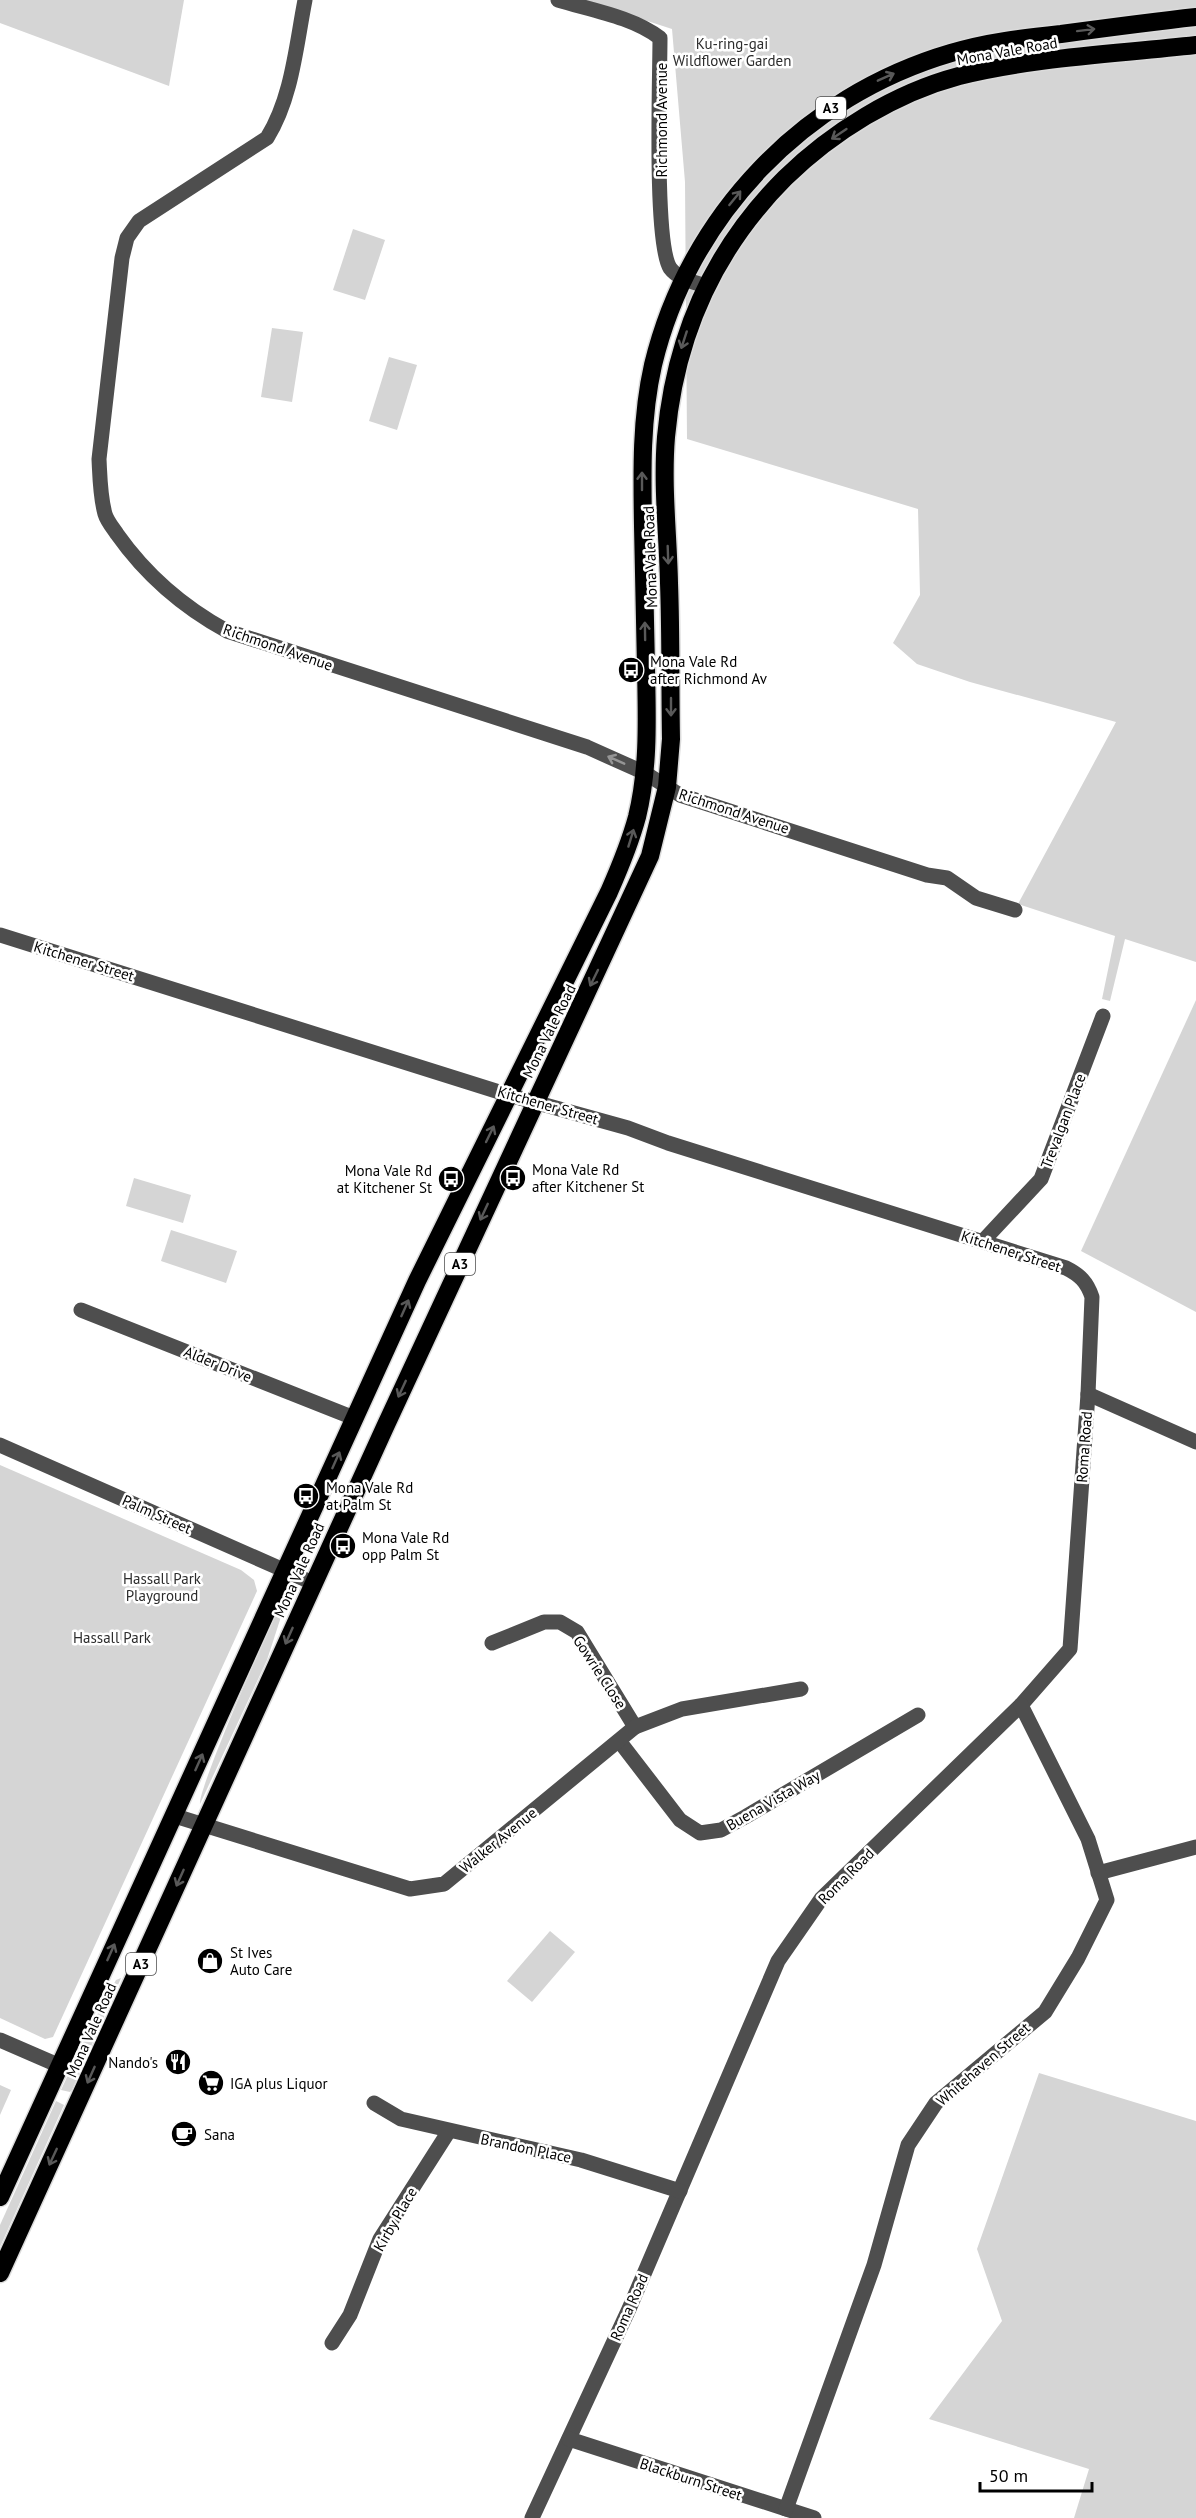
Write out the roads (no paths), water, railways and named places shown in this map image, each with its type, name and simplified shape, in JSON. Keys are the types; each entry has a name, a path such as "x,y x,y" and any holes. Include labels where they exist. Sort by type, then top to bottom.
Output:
{"highway":[{"name":"Mona Vale Road","path":"0,2197 287,1571 417,1281 609,892 627,851 638,815 648,738 642,477 644,423 659,343 683,278 716,222 767,160 823,113 877,80 928,60 979,45 1196,17"},
{"name":"Mona Vale Road","path":"0,2273 313,1583 535,1101 640,882 657,831 667,787 671,739 666,439 683,341 706,286 735,237 758,207 795,168 859,120 906,96 956,77 1009,66 1196,45"}],"street":[{"name":"Richmond Avenue","path":"305,0 285,98 278,120 267,138 139,221 127,238 122,258 99,459 100,493 105,517 124,544 162,586 197,615 226,631 588,747 645,773 680,795 920,873 947,878 976,898 1015,910"},
{"name":"Richmond Avenue","path":"558,0 629,22 650,30 660,38 662,218 665,258 672,270 683,278"},
{"path":"683,278 706,286"},
{"name":"Kitchener Street","path":"0,935 509,1095 628,1128 668,1143 983,1241 1066,1268 1080,1275 1088,1287"},
{"name":"Trevalgan Place","path":"983,1241 1041,1179 1102,1016"},
{"name":"Roma Road","path":"532,2518 680,2191 778,1961 821,1899 1021,1705 1070,1649 1088,1394 1092,1297 1088,1287"},
{"name":"Alder Drive","path":"81,1310 354,1418"},
{"path":"1088,1394 1196,1442"},
{"name":"Palm Street","path":"0,1445 313,1583"},
{"name":"Gowrie Close","path":"492,1643 544,1622 560,1622 577,1632 635,1727"},
{"name":"Walker Avenue","path":"175,1816 400,1886 410,1888 444,1884 620,1742 635,1727 682,1709 801,1689"},
{"name":"Whitehaven Street","path":"786,2509 874,2265 908,2145 936,2103 1045,2012 1078,1958 1107,1900 1089,1839 1021,1705"},
{"name":"Buena Vista Way","path":"620,1742 680,1820 700,1833 721,1830 745,1818 918,1715"},
{"path":"1098,1873 1196,1847"},
{"path":"0,2040 60,2066"},
{"name":"Brandon Place","path":"374,2103 401,2119 581,2160 680,2191"},
{"name":"Kirby Place","path":"332,2343 350,2315 380,2239 449,2131"},
{"name":"Blackburn Street","path":"569,2439 814,2518"}],"place":[{"name":"Mona Vale Rd after Richmond Av","path":"631,670"},
{"name":"Mona Vale Rd after Kitchener St","path":"513,1178"},
{"name":"Mona Vale Rd at Kitchener St","path":"451,1179"},
{"name":"Mona Vale Rd at Palm St","path":"306,1496"},
{"name":"Mona Vale Rd opp Palm St","path":"343,1546"},
{"name":"St Ives Auto Care","path":"210,1961"},
{"name":"Nando's","path":"178,2062"},
{"name":"IGA plus Liquor","path":"211,2083"},
{"name":"Sana","path":"184,2134"}],"park label":[{"name":"Ku-ring-gai Wildflower Garden","path":"732,52"},
{"name":"Hassall Park Playground","path":"162,1586"},
{"name":"Hassall Park","path":"112,1637"}]}
